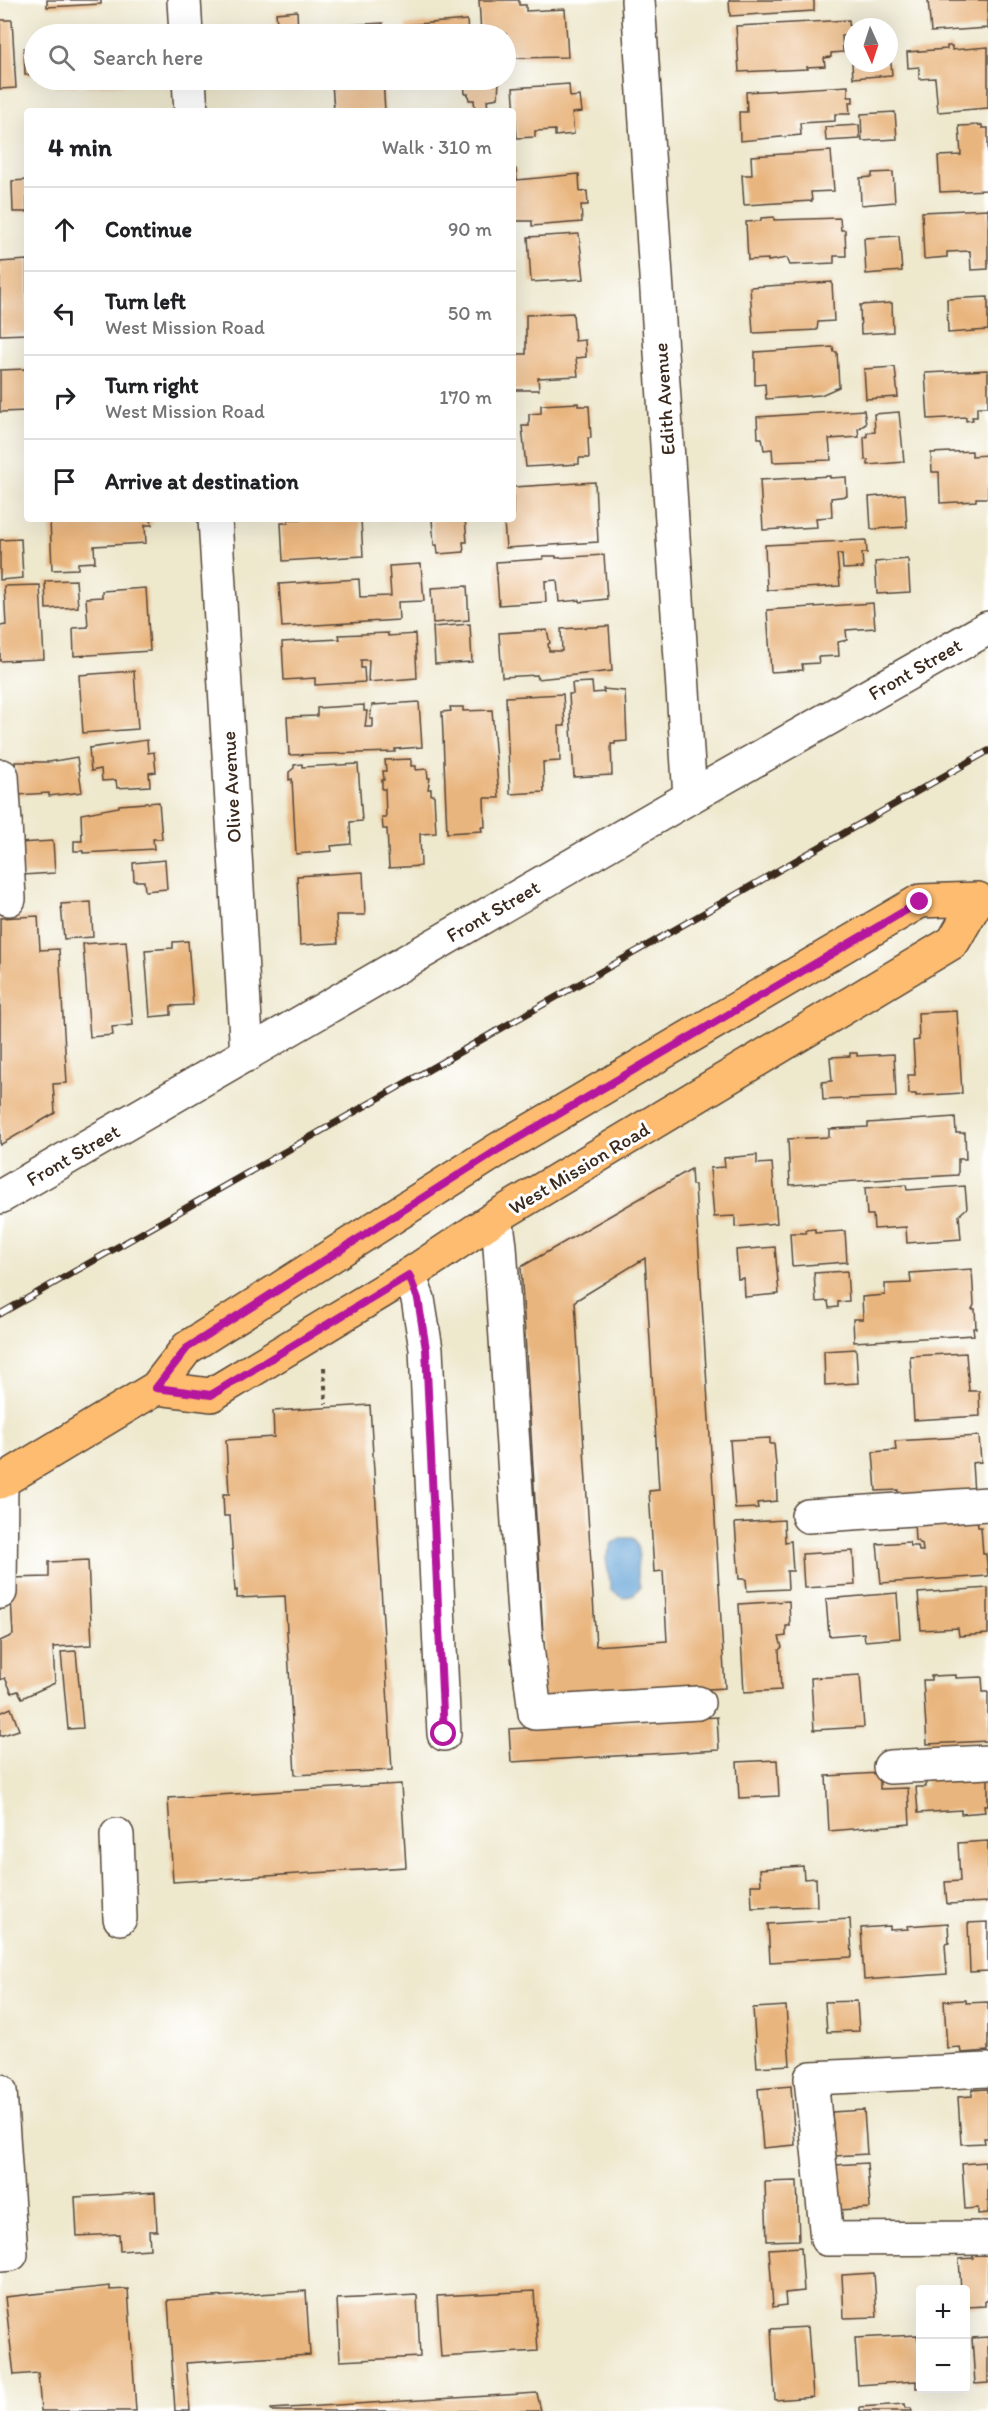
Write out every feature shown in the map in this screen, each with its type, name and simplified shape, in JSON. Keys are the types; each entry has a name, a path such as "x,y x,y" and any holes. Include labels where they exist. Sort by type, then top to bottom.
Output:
{"main road":[{"name":"West Mission Road","path":"156,1388 211,1395 409,1275 496,1217 953,942 983,896"},
{"name":"West Mission Road","path":"1,1481 156,1388 187,1348 499,1149 920,902 983,896"}],"street":[{"path":"184,0 185,24"},
{"name":"Edith Avenue","path":"638,0 690,797"},
{"path":"189,90 190,108"},
{"name":"Olive Avenue","path":"215,522 247,1055"},
{"name":"Front Street","path":"0,1197 690,797 988,628"},
{"path":"2,776 2,823 9,899"},
{"path":"496,1217 501,1255 525,1630 535,1713 698,1703"},
{"path":"409,1275 418,1299 426,1349 444,1734"},
{"path":"0,1592 1,1481"},
{"path":"808,1516 988,1504"},
{"path":"890,1767 988,1762"},
{"path":"117,1835 120,1918"},
{"path":"988,2070 811,2078 827,2239 988,2238"},
{"path":"0,2091 11,2254 0,2255"}],"path":[{"path":"324,1357 326,1404"}],"water":[{"path":"623,1538 633,1538 638,1548 637,1572 640,1587 633,1595 623,1598 611,1590 606,1558 612,1543"}],"building":[{"path":"47,0 101,0 101,4 47,7"},
{"path":"479,0 519,0 519,5 526,5 526,11 565,9 568,57 516,58 516,24 480,24"},
{"path":"729,0 814,0 814,11 730,16"},
{"path":"928,0 988,0 988,28 931,32"},
{"path":"297,11 298,24 277,24 276,13"},
{"path":"0,20 12,20 16,88 0,89"},
{"path":"467,20 467,24 418,24"},
{"path":"844,20 843,52 831,53 831,57 824,58 825,66 807,67 808,69 739,72 736,26"},
{"path":"947,46 952,46 952,50 988,47 988,108 938,112 935,78 919,79 919,67 908,68 907,52 947,49"},
{"path":"853,72 892,72 892,75 853,78"},
{"path":"569,84 570,97 580,96 582,112 572,113 574,134 555,136 555,130 535,131 535,137 517,138 513,90 516,88"},
{"path":"848,86 848,97 853,97 853,102 849,102 850,114 835,114 835,121 800,123 801,135 740,141 739,112 747,112 746,92"},
{"path":"332,90 384,90 385,108 334,108"},
{"path":"465,90 498,90 498,98 487,100 488,108 475,108 474,100 469,100 468,94 465,94"},
{"path":"895,112 897,139 862,141 861,114"},
{"path":"859,125 860,139 826,141 825,127"},
{"path":"982,125 982,128 988,128 988,190 940,192 938,156 961,155 959,126"},
{"path":"831,151 834,191 811,192 812,201 744,205 742,175 752,175 751,156"},
{"path":"516,169 517,180 579,174 580,192 587,191 588,205 581,205 582,222 532,226 532,221 516,221"},
{"path":"893,172 895,202 861,205 860,178 872,177 872,173"},
{"path":"24,180 24,212 13,212 12,181"},
{"path":"988,209 988,269 971,270 970,251 947,252 947,257 924,259 922,212"},
{"path":"774,217 774,220 840,218 841,230 845,230 846,256 834,256 834,263 790,265 787,258 768,261 768,259 748,260 746,222"},
{"path":"579,234 584,279 531,282 528,237"},
{"path":"899,236 902,271 866,274 864,238"},
{"path":"24,260 24,334 0,335 0,262"},
{"path":"832,282 834,321 818,322 817,330 753,333 750,287"},
{"path":"988,297 988,330 948,333 947,299"},
{"path":"892,303 893,332 861,334 860,305"},
{"path":"573,313 575,341 585,340 586,357 576,358 578,376 538,378 539,390 516,390 516,354 526,354 526,315"},
{"path":"833,347 834,352 837,352 839,387 821,395 766,399 765,384 755,385 755,352"},
{"path":"895,367 898,397 866,399 864,369"},
{"path":"24,369 24,411 0,412 0,370"},
{"path":"988,370 988,407 977,407 977,417 966,421 966,417 928,419 925,373"},
{"path":"578,403 578,406 589,406 591,438 588,438 589,458 579,458 579,464 526,467 522,426 529,426 529,414 541,413 541,405"},
{"path":"864,410 866,424 858,429 859,437 829,439 831,460 773,462 772,449 764,450 762,438 758,438 757,417"},
{"path":"899,412 904,462 868,465 868,460 865,460 864,437 867,437 867,433 875,432 874,414"},
{"path":"972,451 972,456 988,455 988,498 940,503 939,472 932,472 931,453"},
{"path":"830,476 830,478 846,477 847,496 831,498 832,517 816,518 817,527 763,530 760,480"},
{"path":"595,482 598,542 506,548 504,522 516,522 516,487"},
{"path":"905,494 907,527 871,529 869,497"},
{"path":"50,522 152,522 152,525 145,525 146,543 94,546 95,562 78,563 78,569 52,570"},
{"path":"361,522 363,556 283,561 281,523"},
{"path":"432,522 465,522 467,542 463,542 464,552 438,554 437,545 434,545"},
{"path":"21,539 23,578 0,580 0,540"},
{"path":"866,540 867,553 862,553 863,568 843,569 842,554 837,554 840,586 767,590 765,545"},
{"path":"604,555 607,599 559,602 557,580 545,581 546,602 499,605 496,562 543,559 543,556 556,556 556,558"},
{"path":"908,559 910,592 877,594 875,562"},
{"path":"421,564 424,601 398,602 399,620 282,627 279,584 359,579 360,597 391,596 389,566"},
{"path":"76,580 78,607 46,609 45,581"},
{"path":"40,585 44,659 0,661 0,626 6,625 4,586"},
{"path":"467,586 469,620 433,623 431,588"},
{"path":"146,588 150,651 74,656 73,628 88,627 86,598 102,597 102,591"},
{"path":"873,603 875,628 846,630 847,640 838,642 839,656 818,657 819,663 802,664 803,670 771,672 767,610"},
{"path":"470,624 472,662 435,664 433,627"},
{"path":"609,626 612,671 538,679 537,675 502,677 499,633 547,630 549,651 562,651 561,629"},
{"path":"388,633 388,636 415,634 417,678 368,682 369,660 361,660 365,682 315,685 315,678 284,680 282,642 340,639 339,635"},
{"path":"134,671 138,729 83,733 79,675"},
{"path":"592,682 593,693 604,692 603,689 625,691 627,741 611,744 612,775 574,777 569,694 573,694 572,683"},
{"path":"563,694 565,726 559,726 560,761 543,762 544,792 510,794 506,697"},
{"path":"419,702 422,747 395,749 395,752 289,755 287,717 317,716 317,708 364,705 364,711 367,711 365,727 373,727 373,719 370,719 372,705"},
{"path":"450,707 463,707 463,711 492,710 499,798 484,798 485,827 481,827 482,831 447,833 442,712 451,711"},
{"path":"147,740 148,753 154,752 156,772 149,773 150,786 117,788 116,780 102,781 101,769 91,771 89,748"},
{"path":"77,757 82,792 49,796 49,793 17,795 15,762 49,762"},
{"path":"411,759 411,766 416,766 416,770 427,769 428,778 430,778 428,789 431,789 431,795 434,795 436,833 420,834 421,866 389,868 387,829 383,829 382,817 386,817 385,789 382,789 383,771 386,771 385,760"},
{"path":"302,764 302,767 358,764 362,821 350,822 351,844 331,846 332,851 296,854 292,779 289,780 289,772 294,765"},
{"path":"159,802 162,839 153,839 154,849 83,853 83,851 74,851 74,841 82,841 81,814 119,807 119,805"},
{"path":"53,841 55,873 22,875 19,843"},
{"path":"165,860 167,889 145,891 144,881 134,881 133,863"},
{"path":"363,872 365,915 336,915 338,943 300,945 297,876"},
{"path":"91,902 93,937 64,939 61,904"},
{"path":"38,916 40,950 59,949 67,1083 53,1084 55,1113 0,1145 0,918"},
{"path":"126,941 133,1025 112,1027 113,1035 90,1037 83,944"},
{"path":"188,941 193,1005 171,1006 171,1015 150,1017 145,950 173,948 173,942"},
{"path":"957,1011 962,1093 916,1096 916,1094 909,1094 908,1075 915,1075 913,1041 919,1040 918,1013"},
{"path":"850,1053 857,1053 857,1056 894,1054 896,1097 823,1100 822,1082 832,1081 830,1057 850,1056"},
{"path":"955,1117 956,1133 965,1133 966,1159 958,1159 958,1175 790,1185 788,1139 829,1137 829,1129 868,1127 868,1123"},
{"path":"757,1155 757,1164 772,1163 777,1223 735,1227 735,1216 714,1217 710,1168 725,1167 724,1158"},
{"path":"691,1169 692,1185 695,1185 725,1688 540,1699 537,1652 544,1651 521,1267","holes":["645,1258 659,1490 649,1491 654,1572 663,1571 667,1641 596,1646 575,1301"]},
{"path":"906,1185 907,1190 965,1186 967,1208 959,1215 961,1239 907,1243 906,1227 874,1229 873,1215 867,1215 865,1188"},
{"path":"815,1229 815,1233 845,1231 847,1262 792,1266 790,1233 806,1233 805,1230"},
{"path":"775,1247 779,1294 745,1297 744,1278 738,1279 736,1250"},
{"path":"972,1269 974,1305 972,1309 975,1309 976,1328 973,1328 974,1335 854,1342 853,1319 863,1319 862,1297 885,1295 885,1284 911,1283 910,1273"},
{"path":"847,1271 849,1301 838,1302 838,1307 829,1308 828,1301 816,1302 814,1273"},
{"path":"856,1349 858,1383 825,1385 824,1351"},
{"path":"966,1353 969,1391 979,1391 980,1416 914,1420 910,1356"},
{"path":"370,1405 392,1770 295,1775 285,1596 237,1598 230,1516 224,1516 223,1494 229,1494 226,1440 274,1437 273,1411"},
{"path":"979,1436 981,1462 972,1463 974,1494 899,1499 898,1490 876,1491 873,1452 896,1450 895,1441"},
{"path":"770,1438 770,1444 774,1444 777,1501 757,1503 758,1508 735,1509 730,1440"},
{"path":"976,1507 988,1576 881,1583 877,1544 909,1542 910,1546 918,1546 919,1551 923,1551 922,1544 915,1540 914,1522"},
{"path":"784,1520 785,1542 791,1541 793,1571 787,1571 788,1589 747,1591 746,1579 739,1579 735,1523"},
{"path":"853,1551 855,1585 804,1588 802,1554"},
{"path":"88,1560 92,1645 53,1647 55,1683 22,1698 18,1691 12,1693 5,1678 0,1680 0,1641 13,1635 10,1578 49,1577 49,1562"},
{"path":"988,1588 988,1634 959,1636 958,1628 921,1630 918,1593"},
{"path":"897,1593 900,1638 865,1641 864,1633 829,1636 826,1599"},
{"path":"789,1601 790,1626 786,1626 786,1636 779,1637 782,1647 779,1650 781,1690 744,1692 739,1604"},
{"path":"76,1651 83,1728 68,1729 61,1652"},
{"path":"860,1675 864,1727 814,1730 811,1678"},
{"path":"956,1675 956,1678 982,1677 983,1692 988,1692 988,1741 927,1744 923,1680 931,1680 931,1676"},
{"path":"11,1708 19,1730 0,1736 0,1713"},
{"path":"717,1717 719,1750 511,1762 509,1729"},
{"path":"777,1760 779,1796 739,1798 737,1762"},
{"path":"988,1769 988,1805 984,1805 985,1812 961,1814 961,1810 918,1813 916,1787 926,1787 925,1773"},
{"path":"880,1773 880,1789 908,1788 910,1824 829,1831 826,1776"},
{"path":"401,1784 406,1867 173,1882 168,1798"},
{"path":"988,1841 988,1902 947,1904 945,1882 960,1881 958,1843"},
{"path":"803,1866 804,1879 816,1878 817,1906 752,1908 751,1885 761,1885 760,1869"},
{"path":"850,1919 852,1957 770,1962 768,1924"},
{"path":"988,1922 988,1971 970,1972 968,1923"},
{"path":"948,1923 949,1943 945,1944 947,1974 864,1980 861,1928 890,1926 890,1930 908,1929 907,1926"},
{"path":"966,2000 966,2003 988,2002 988,2051 961,2053 960,2047 947,2048 944,2001"},
{"path":"857,2001 859,2031 827,2032 825,2002"},
{"path":"786,2006 790,2065 757,2067 753,2008"},
{"path":"791,2086 795,2145 763,2148 758,2089"},
{"path":"988,2089 988,2138 984,2138 985,2143 961,2144 958,2097 972,2096 972,2090"},
{"path":"864,2110 867,2154 835,2156 832,2112"},
{"path":"985,2162 985,2167 988,2166 988,2213 978,2214 978,2208 965,2209 962,2164"},
{"path":"867,2163 870,2208 838,2210 835,2165"},
{"path":"797,2181 799,2240 767,2241 765,2182"},
{"path":"155,2192 157,2231 149,2231 150,2249 120,2251 119,2234 77,2236 75,2197"},
{"path":"801,2247 804,2291 785,2293 786,2305 773,2307 769,2249"},
{"path":"988,2252 988,2301 985,2301 985,2306 970,2307 970,2285 961,2285 959,2259 973,2258 973,2253"},
{"path":"874,2273 877,2317 844,2318 842,2275"},
{"path":"110,2286 110,2290 128,2289 136,2411 41,2411 38,2373 14,2375 5,2297"},
{"path":"306,2291 310,2355 186,2363 190,2411 175,2411 168,2300"},
{"path":"534,2291 538,2351 441,2357 437,2296"},
{"path":"417,2295 420,2357 340,2361 337,2299"},
{"path":"808,2327 813,2397 775,2400 771,2329"},
{"path":"916,2335 916,2381 858,2385 855,2338"},
{"path":"988,2337 988,2383 975,2384 972,2338"},
{"path":"537,2393 541,2411 271,2411 271,2409"},
{"path":"905,2404 906,2408 911,2408 912,2411 860,2411 860,2407"}],"railway":[{"path":"0,1314 988,751"}],"route":[{"path":"444,1734 426,1349 418,1299 409,1275 211,1395 156,1388 187,1348 499,1149 920,902"}]}
